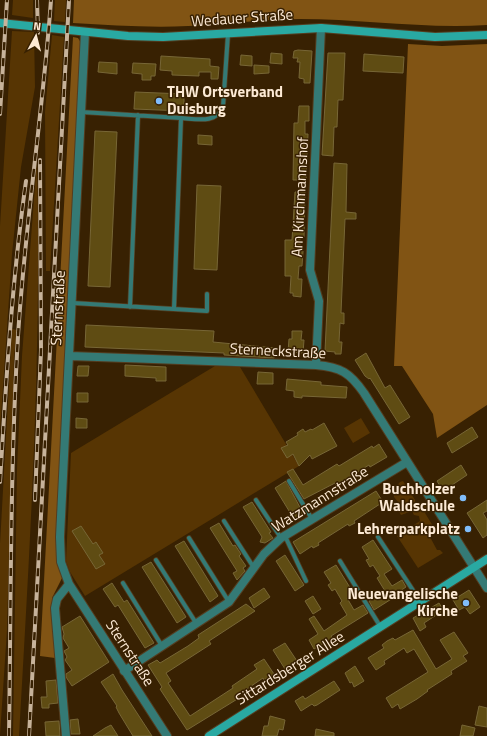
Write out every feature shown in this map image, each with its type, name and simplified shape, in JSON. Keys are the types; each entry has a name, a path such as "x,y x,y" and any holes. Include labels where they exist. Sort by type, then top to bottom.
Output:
{"street":[{"name":"Wedauer Straße","path":"0,23 128,36 163,37 321,28 435,37 487,35"},
{"name":"Am Kirchmannshof","path":"316,366 319,301 310,270 321,28"},
{"name":"Sternstraße","path":"85,32 73,303 60,537 61,562 69,584 167,736"},
{"name":"Sterneckstraße","path":"70,356 286,364 340,369 354,378 487,588"},
{"name":"Watzmannstraße","path":"124,671 229,602 264,554 283,537 407,462"},
{"name":"Sittardsberger Allee","path":"208,736 487,559"},
{"path":"66,736 55,608 58,599 69,584"}],"lane":[{"path":"81,112 207,120 215,118 223,107 228,34"},
{"path":"130,308 138,115"},
{"path":"174,309 181,118"},
{"path":"73,303 130,308 207,311 207,294"},
{"path":"289,481 312,519"},
{"path":"256,500 283,537 306,581"},
{"path":"224,521 254,568"},
{"path":"378,537 420,601"},
{"path":"189,538 229,602"},
{"path":"156,560 196,624"},
{"path":"340,560 380,626"},
{"path":"123,583 162,646"}],"shaded area":[{"path":"13,0 33,0 33,18 12,15"},
{"path":"55,0 66,0 65,22 54,21"},
{"path":"74,0 487,0 487,25 440,26 323,19 272,20 173,27 73,23"},
{"path":"12,31 34,32 35,87 21,167 12,254 0,431 0,226"},
{"path":"52,35 64,37 50,271 46,271 45,112"},
{"path":"73,37 78,38 81,43 56,547 62,578 52,598 55,658 40,656"},
{"path":"408,44 442,46 487,44 487,405 437,438 433,414 402,366 394,366"},
{"path":"37,160 38,304 34,448 19,736 13,736 17,469 22,356"},
{"path":"12,329 17,330 14,357 7,630 0,735 0,544"},
{"path":"215,366 240,367 299,466 85,596 70,572 66,561 71,453"},
{"path":"361,418 370,433 353,443 344,428"},
{"path":"403,481 415,500 415,503 422,505 425,502 429,508 425,513 436,531 430,537 437,550 440,550 443,553 418,568 397,536 420,521 419,516 414,515 412,511 401,515 398,510 402,507 394,497 394,489 400,482"}],"building":[{"path":"294,51 312,51 310,83 304,83 304,79 299,78 300,62 297,62 298,58 293,58"},
{"path":"271,53 282,54 282,64 270,63"},
{"path":"328,53 345,53 343,100 338,100 337,127 334,127 333,156 322,155"},
{"path":"364,54 404,57 403,73 363,71"},
{"path":"241,55 252,56 252,66 240,65"},
{"path":"161,56 210,59 210,66 219,67 218,79 211,79 211,72 199,72 199,76 172,75 172,71 160,70"},
{"path":"99,62 117,63 117,74 98,72"},
{"path":"133,63 156,64 155,76 151,76 151,80 142,80 142,74 132,73"},
{"path":"254,65 269,66 269,73 254,74"},
{"name":"THW Ortsverband Duisburg","path":"135,92 184,94 184,111 134,109"},
{"path":"299,106 309,106 309,121 305,121 305,134 308,134 306,180 293,180 294,123 298,123"},
{"path":"95,131 117,132 110,287 88,286"},
{"path":"198,135 212,136 212,145 198,144"},
{"path":"334,163 347,164 346,212 356,213 356,219 345,219 341,313 344,313 344,324 340,323 339,342 342,342 341,354 325,351"},
{"path":"197,185 221,186 217,270 194,269"},
{"path":"295,192 305,192 304,237 300,237 300,251 303,251 302,266 299,266 298,279 302,279 301,297 293,296 293,293 290,293 291,276 285,276 285,240 292,240"},
{"path":"86,325 214,331 213,342 275,348 274,358 224,355 224,353 85,347"},
{"path":"292,331 302,331 301,340 304,340 303,353 288,352 289,339 292,339"},
{"path":"366,353 385,388 390,385 410,417 399,424 370,378 369,379 365,376 355,360"},
{"path":"125,365 166,367 166,381 156,381 156,378 125,376"},
{"path":"78,366 89,366 88,376 77,376"},
{"path":"258,372 273,373 273,384 257,384"},
{"path":"287,379 321,382 321,385 347,387 346,398 294,397 294,391 286,390"},
{"path":"77,393 88,393 88,402 77,402"},
{"path":"76,418 87,419 87,428 76,428"},
{"path":"324,423 337,446 312,459 310,455 299,466 293,454 287,458 281,448 288,445 286,442 298,435 297,433 303,429 305,432 311,429 312,430"},
{"path":"472,427 478,437 452,453 447,443"},
{"path":"379,444 387,457 370,467 369,465 336,485 335,483 304,499 287,472 293,469 303,485 337,464 339,466 372,446 373,448"},
{"path":"461,465 467,475 443,491 437,481"},
{"path":"286,481 303,513 294,519 275,488"},
{"path":"376,491 383,502 354,521 355,523 349,526 348,524 318,543 319,545 313,548 312,546 300,554 293,542"},
{"path":"487,500 487,511 483,513 487,520 487,535 483,538 467,513"},
{"path":"252,502 271,532 269,533 273,538 265,543 260,542 262,537 243,507"},
{"path":"219,523 233,546 235,545 241,554 239,556 246,566 243,568 245,571 237,580 233,573 237,571 210,528"},
{"path":"81,526 93,544 96,542 103,553 99,555 105,564 96,569 72,531"},
{"path":"373,540 392,569 384,574 392,586 402,580 406,587 400,591 401,593 374,610 369,601 385,591 377,578 380,576 373,565 370,567 366,560 369,559 362,547"},
{"path":"184,541 218,596 210,602 175,546"},
{"path":"285,555 304,585 295,591 276,561"},
{"path":"151,562 186,617 177,623 142,567"},
{"path":"336,565 354,594 347,598 354,610 363,605 368,613 331,636 335,642 326,648 324,643 314,649 309,640 318,634 309,619 314,616 324,631 347,615 340,603 342,601 335,589 332,591 328,585 331,583 324,572"},
{"path":"112,583 124,602 127,600 154,643 145,648 118,605 115,607 103,589"},
{"path":"264,588 270,597 254,608 249,598"},
{"name":"Neuevangelische Kirche","path":"469,590 480,607 470,614 465,607 459,610 453,600"},
{"path":"313,596 321,609 313,614 305,601"},
{"path":"439,603 442,608 439,610 441,612 424,623 426,627 420,631 413,618"},
{"path":"246,604 255,611 209,641 211,644 166,673 171,681 168,683 190,716 233,688 232,686 257,669 254,665 264,659 274,674 264,680 263,678 238,695 239,698 187,730 160,689 162,687 148,665 157,660 160,663 188,646 199,638 198,635"},
{"path":"80,616 109,662 72,686 66,677 66,674 72,670 65,660 67,657 64,651 69,648 63,638 64,634 62,627"},
{"path":"413,630 436,669 452,659 440,640 454,632 468,653 463,656 467,661 451,671 452,674 427,690 428,691 417,699 400,709 398,704 392,708 386,698 428,672 414,649 407,653 404,648 384,661 385,664 376,670 368,658 384,648 382,645 387,641 393,638 395,640"},
{"path":"285,643 297,661 285,669 273,650"},
{"path":"355,666 364,681 354,687 352,682 350,683 345,673"},
{"path":"113,674 152,736 133,736 119,713 116,707 117,706 101,682"},
{"path":"56,680 58,703 49,704 49,708 42,708 41,697 47,697 46,681"},
{"path":"334,681 340,690 317,705 314,706 312,704 301,711 295,701 303,696 305,699"},
{"path":"479,706 487,708 487,727 475,725"},
{"path":"270,716 285,720 283,730 279,729 277,736 262,736 264,726 268,726"},
{"path":"78,719 80,734 71,734 70,720"},
{"path":"59,721 60,736 46,736 45,722"},
{"path":"111,725 118,736 93,736 105,728"},
{"path":"462,725 475,728 473,736 460,736"},
{"path":"316,729 334,733 334,736 315,736"}],"railway":[{"path":"0,114 7,0"},
{"path":"37,0 38,33"},
{"path":"9,736 12,486 15,386 21,294 48,42 51,0"},
{"path":"29,736 69,0"},
{"path":"35,500 41,350 40,160"},
{"path":"0,482 13,294 26,181"}],"place":[{"name":"THW Ortsverband Duisburg","path":"159,101"},
{"name":"Buchholzer Waldschule","path":"463,498"},
{"name":"Lehrerparkplatz","path":"468,529"},
{"name":"Neuevangelische Kirche","path":"466,603"}]}
